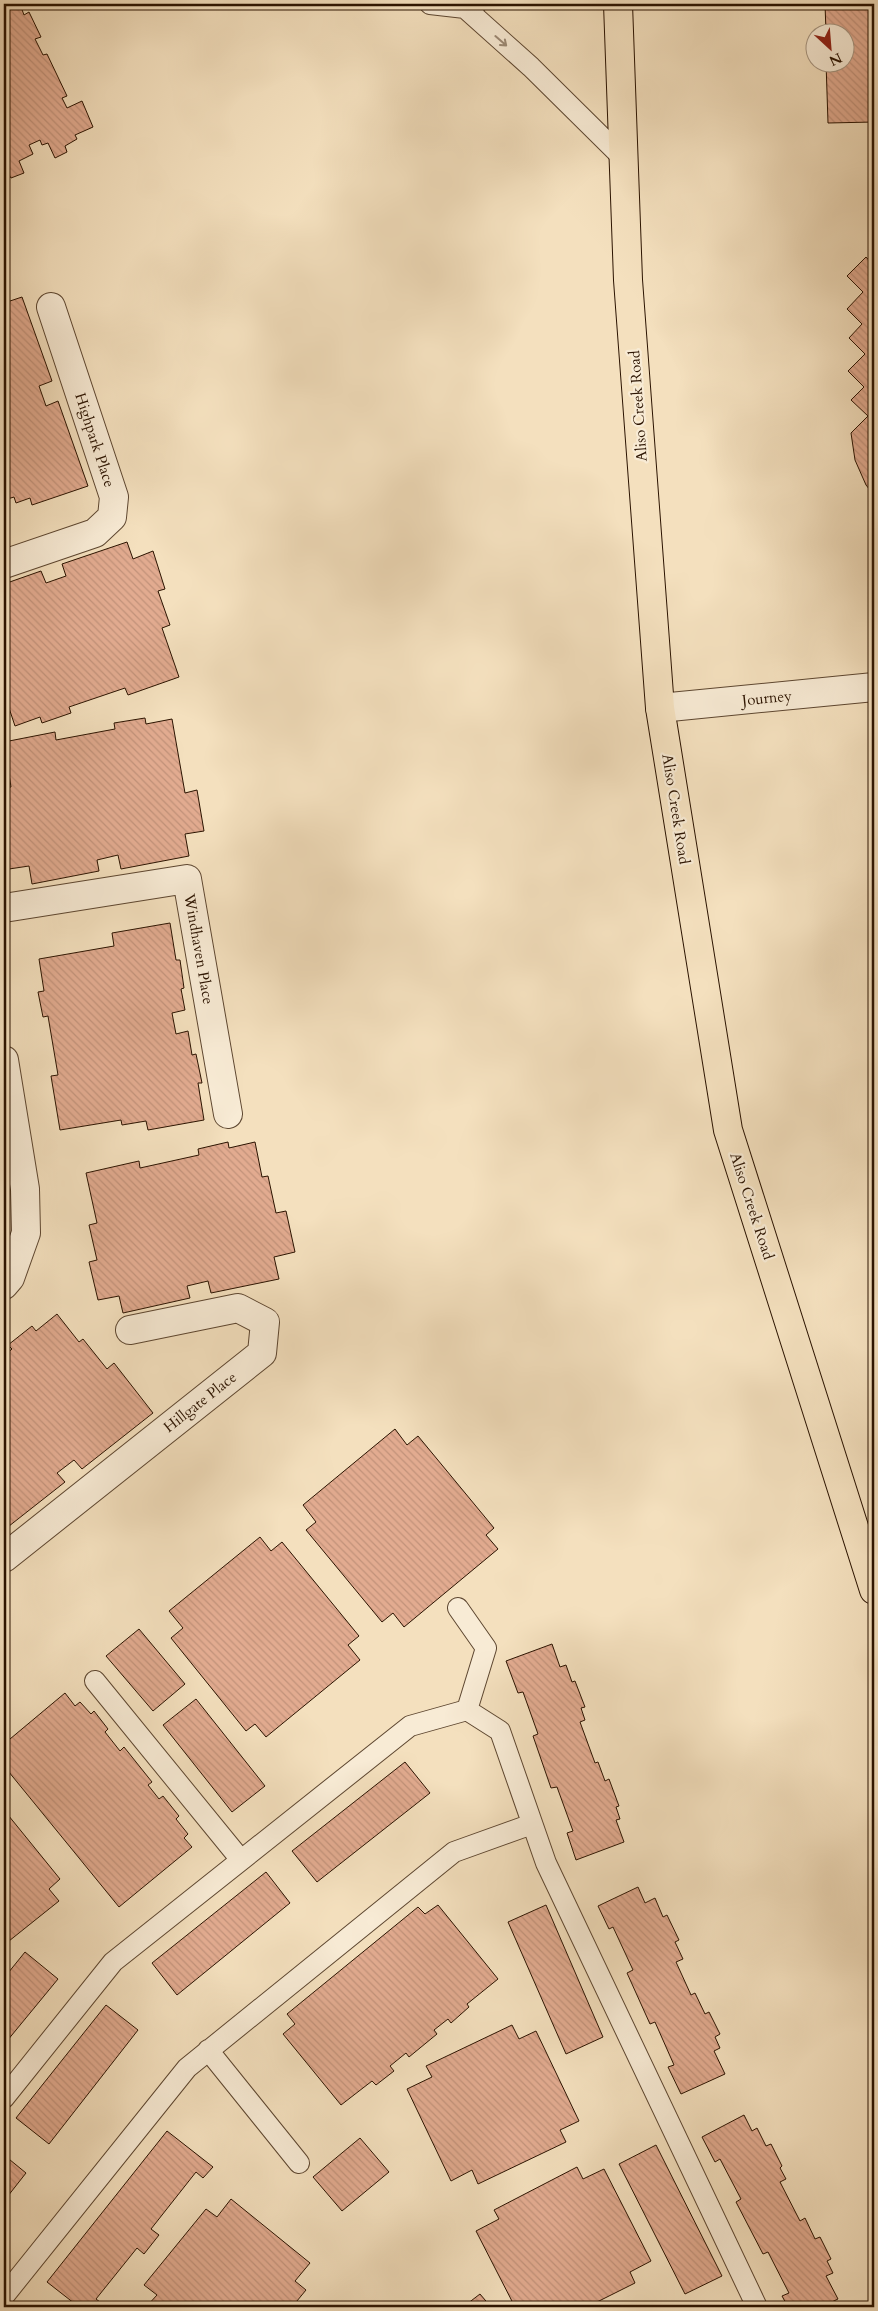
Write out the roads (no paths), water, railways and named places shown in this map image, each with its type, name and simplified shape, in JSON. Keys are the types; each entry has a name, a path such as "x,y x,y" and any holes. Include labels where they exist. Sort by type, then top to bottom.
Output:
{"main road":[{"name":"Aliso Creek Road","path":"618,4 628,280 660,708 728,1130 874,1590"}],"street":[{"name":"Highpark Place","path":"4,564 95,533 112,517 114,497 51,307"},
{"name":"Journey","path":"660,708 874,687"},
{"name":"Windhaven Place","path":"4,908 187,879 228,1114"},
{"path":"4,1060 25,1189 26,1233 10,1278 4,1285"},
{"name":"Hillgate Place","path":"4,1558 262,1352 266,1322 238,1308 130,1330"}],"lane":[{"path":"430,4 471,6 624,159"},
{"path":"458,1608 486,1648 467,1710"},
{"path":"95,1681 241,1860"},
{"path":"4,2098 113,1962 410,1726 467,1710 500,1731 532,1824 551,1872 757,2307"},
{"path":"4,2296 187,2068 454,1852 532,1824"},
{"path":"208,2050 299,2162"}]}
